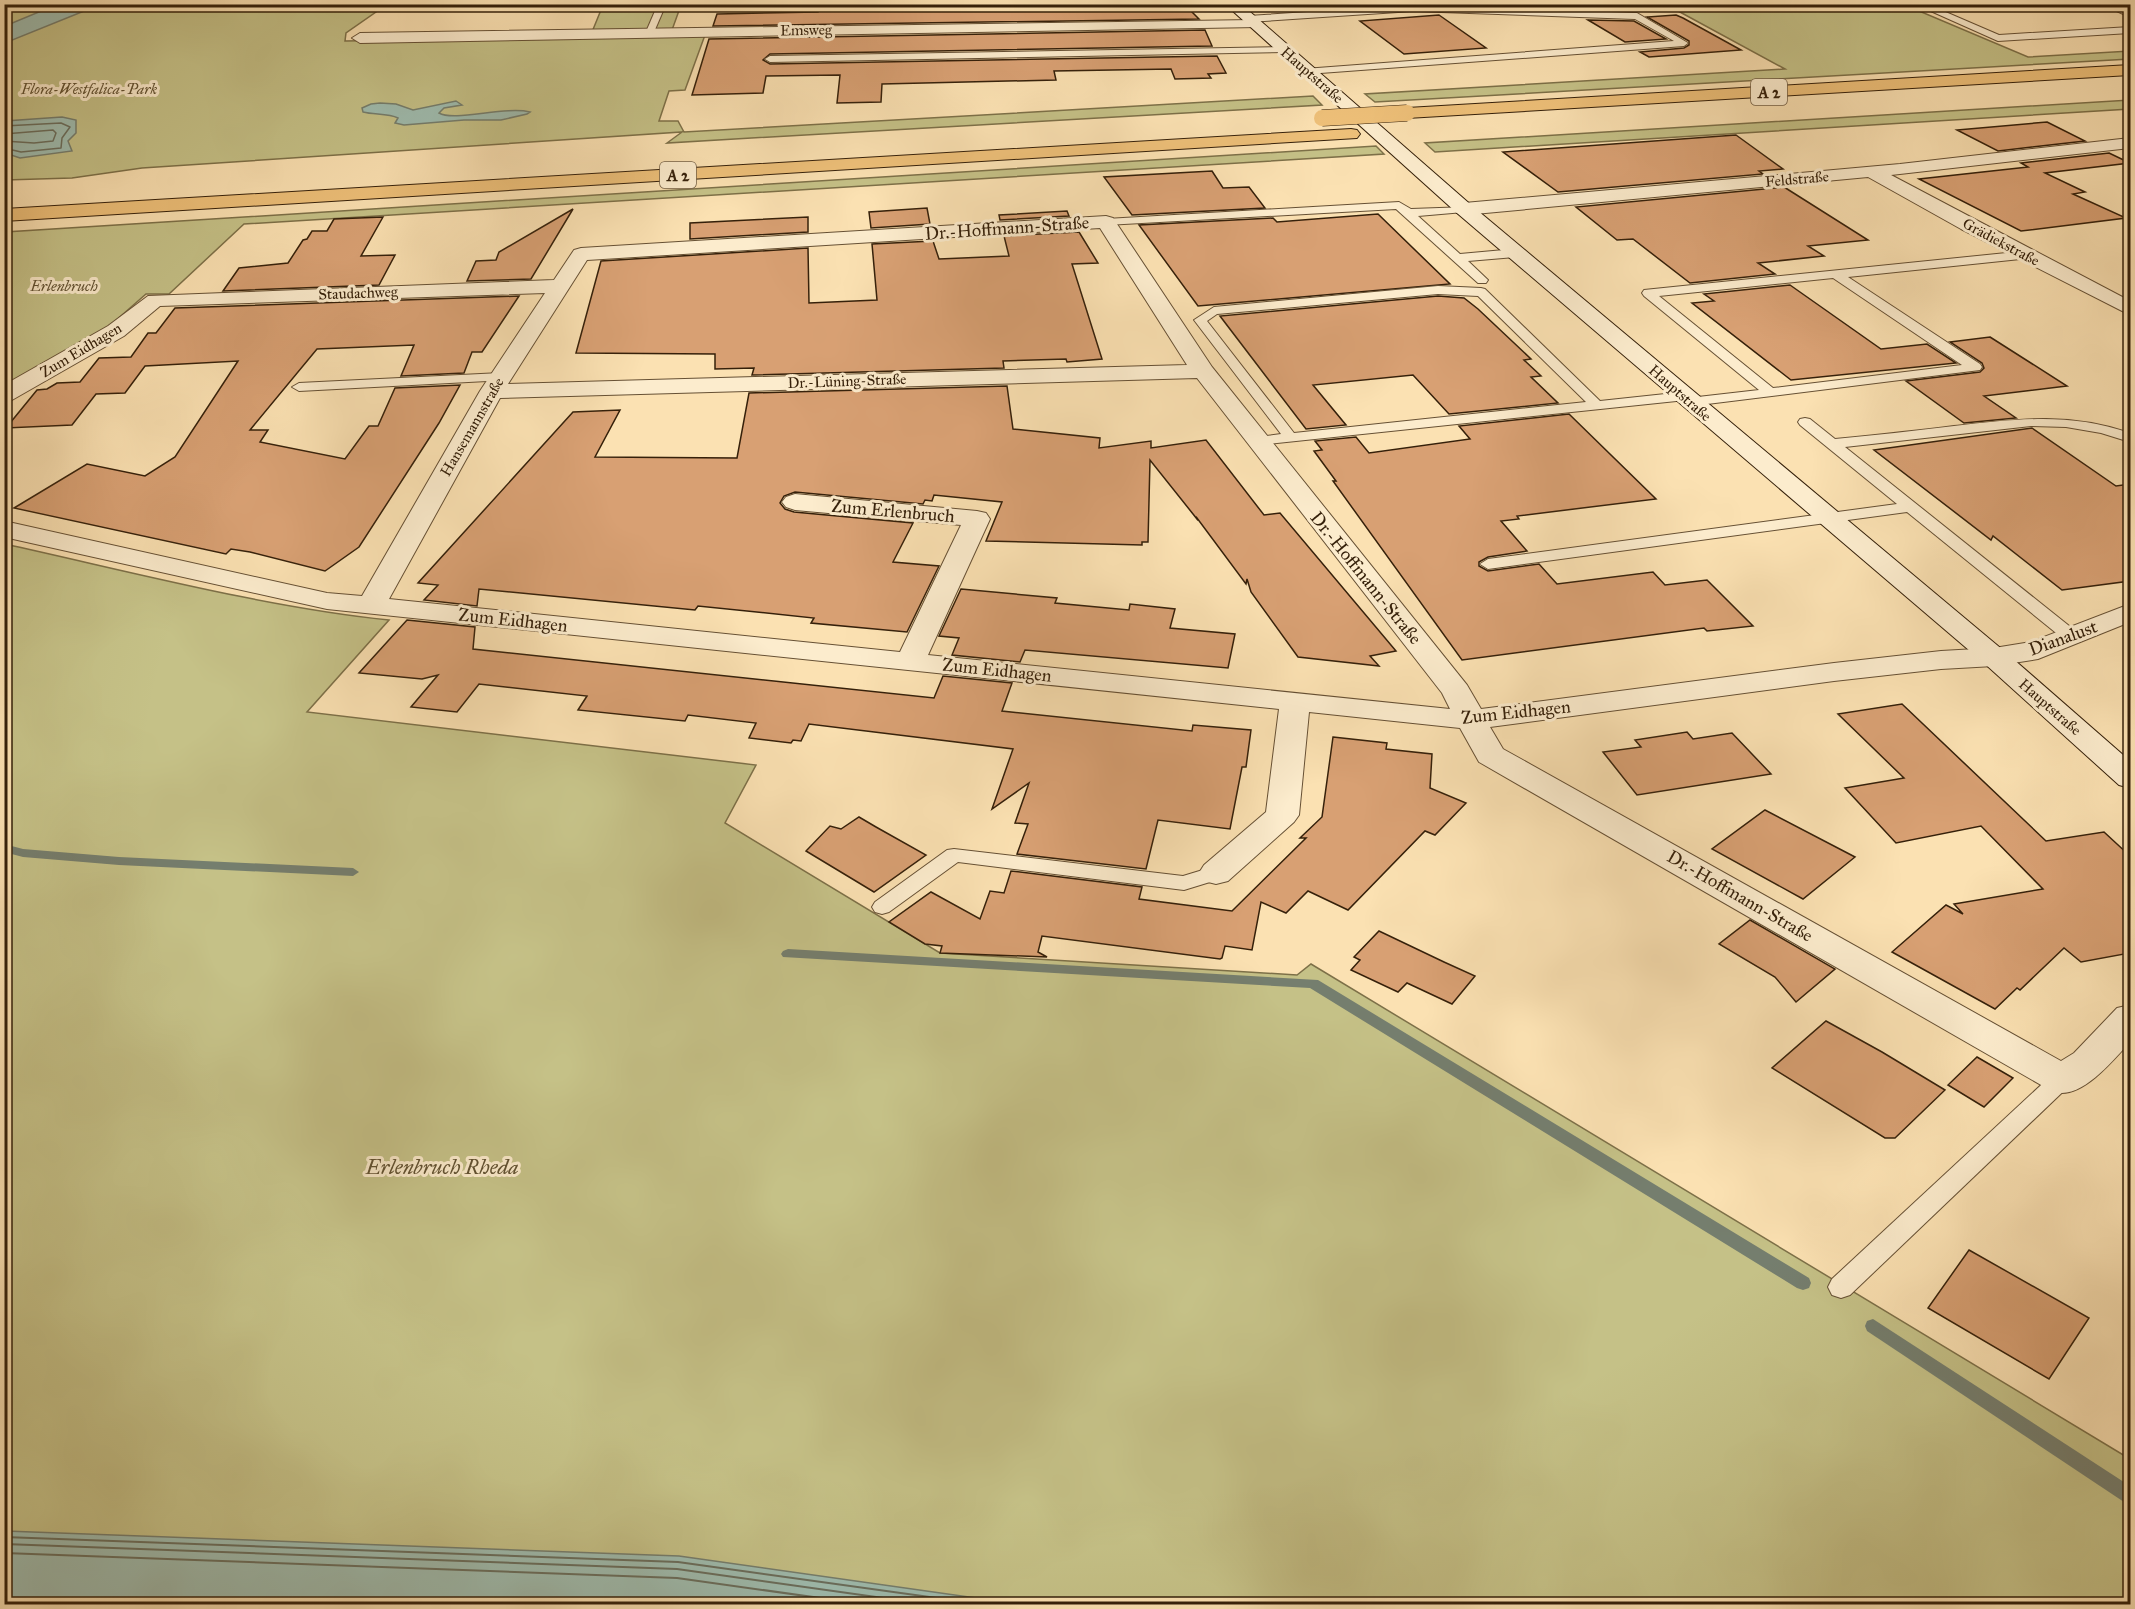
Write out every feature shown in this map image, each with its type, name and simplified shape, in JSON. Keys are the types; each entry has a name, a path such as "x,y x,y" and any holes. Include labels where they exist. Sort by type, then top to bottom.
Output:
{"highway":[{"name":"A 2","path":"1300,119 2130,70"},
{"name":"A 2","path":"4,215 1403,130"}],"street":[{"name":"Hauptstraße","path":"1232,4 1515,253 1994,657 2130,778"},
{"path":"2108,4 2130,13"},
{"name":"Emsweg","path":"360,38 1250,22"},
{"name":"Feldstraße","path":"1464,209 1872,172 2130,143"},
{"name":"Grädiekstraße","path":"1872,172 2130,309"},
{"name":"Dr.-Hoffmann-Straße","path":"580,254 1106,222 1185,321 1203,371 1456,690 1490,755 2062,1079"},
{"name":"Hansemannstraße","path":"371,604 497,384 580,254"},
{"name":"Staudachweg","path":"155,300 560,286"},
{"path":"2097,292 2130,287"},
{"name":"Zum Eidhagen","path":"4,395 116,331 155,300"},
{"name":"Dr.-Lüning-Straße","path":"497,384 1203,371"},
{"name":"Zum Erlenbruch","path":"795,502 977,519 910,662"},
{"name":"Zum Eidhagen","path":"4,529 327,601 1470,720 1833,672 1941,660 1994,657"},
{"name":"Dianalust","path":"1994,657 2038,650 2130,612"},
{"path":"1216,873 1282,815 1295,701"},
{"path":"2062,1079 2088,1064 2130,1018"}],"lane":[{"path":"650,32 662,4"},
{"path":"1919,4 1998,38 2130,30"},
{"path":"1250,22 1413,8 1637,16 1684,43 1307,71"},
{"path":"770,59 1283,50"},
{"path":"1106,222 1399,205 1482,280"},
{"path":"1408,213 1464,209"},
{"path":"1458,258 1515,253"},
{"path":"1770,392 1647,293 2026,255"},
{"path":"1257,441 1598,405 1770,392 1975,368 1837,275"},
{"path":"1291,438 1185,321 1214,311 1438,290 1481,292 1598,405"},
{"path":"299,387 497,384"},
{"path":"1804,422 2072,637"},
{"path":"1832,444 2031,422 2066,423 2104,429 2130,438"},
{"path":"1488,564 1910,507"},
{"path":"882,907 954,855 1184,883 1216,873"},
{"path":"1841,1287 2062,1079"}],"green space":[{"name":"Flora-Westfalica-Park","path":"4,5 460,5 379,10 346,33 345,41 705,35 685,90 669,91 659,121 678,121 684,132 1313,96 1322,105 667,143 682,132 142,168 72,178 5,180"},
{"path":"603,5 681,5 672,30 592,32"},
{"path":"1667,5 1905,5 2028,57 2130,51 2130,59 1375,102 1365,94 1785,69"},
{"path":"2130,100 2130,109 1435,152 1425,143"},
{"name":"Erlenbruch","path":"1376,146 1384,154 244,224 169,294 146,294 105,330 5,388 5,232"},
{"name":"Erlenbruch Rheda","path":"5,544 246,598 389,620 307,712 756,765 725,823 940,953 1297,975 1311,964 2130,1459 2130,1604 5,1604"}],"water":[{"path":"58,4 99,5 5,43 5,26"},
{"path":"456,101 462,105 444,108 439,113 456,116 507,111 530,112 501,120 464,120 404,125 395,123 398,118 363,112 362,108 380,103 396,104 413,110"},
{"path":"62,117 76,120 76,133 68,141 72,151 20,158 5,153 5,121"},
{"path":"5,1531 679,1556 990,1600 1004,1604 5,1604"}],"building":[{"path":"819,4 1184,4 1199,19 713,26 717,14 818,12"},
{"path":"1439,15 1486,48 1404,54 1360,21"},
{"path":"1676,15 1741,50 1649,57 1640,52 1684,48 1689,45 1689,41 1647,17"},
{"path":"1588,20 1634,21 1666,39 1625,42"},
{"path":"1205,30 1212,46 770,54 763,60 770,64 1217,56 1226,73 1208,74 1211,78 1175,79 1171,69 1054,71 1056,80 882,84 881,102 837,103 840,75 766,76 763,93 692,95 709,39"},
{"path":"2047,122 2085,141 1998,151 1957,130"},
{"path":"1736,135 1783,169 1759,171 1763,174 1558,192 1503,152"},
{"path":"2109,153 2130,163 2045,173 2085,192 2073,194 2126,218 2021,231 1919,179 2028,167 2021,163"},
{"path":"1212,171 1223,188 1249,187 1265,208 1132,215 1104,177"},
{"path":"1784,187 1868,240 1808,246 1824,256 1758,263 1775,274 1690,283 1633,239 1617,240 1576,207"},
{"path":"927,208 930,224 871,228 869,212"},
{"path":"573,209 531,279 467,281 476,261 496,260 499,252"},
{"path":"1067,211 1069,216 1000,220 999,215"},
{"path":"1378,214 1450,284 1198,306 1139,225 1273,218 1277,222"},
{"path":"383,217 361,256 395,255 379,285 223,291 239,268 288,263 312,231 327,231 334,219"},
{"path":"808,217 808,232 690,239 690,223"},
{"path":"1079,232 1098,263 1072,264 1102,359 1067,362 1066,359 1003,361 1004,368 752,375 754,368 715,369 715,354 576,353 601,261 808,248 809,303 877,300 872,244 933,241 939,259 1009,256 1004,236"},
{"path":"1790,285 1881,349 1927,344 1956,363 1791,380 1692,303 1714,301 1704,294"},
{"path":"519,296 482,352 472,352 464,373 401,376 414,345 317,349 250,430 268,430 260,442 345,459 369,426 378,426 395,388 460,385 439,423 359,547 325,571 250,552 231,549 226,554 14,508 87,464 145,476 175,457 238,361 145,366 125,393 96,394 72,425 6,428 37,390 47,389 57,383 80,382 99,358 131,357 148,333 156,333 175,308"},
{"path":"1438,296 1464,298 1478,309 1531,359 1524,360 1541,376 1531,377 1558,403 1449,414 1413,375 1313,385 1346,425 1306,429 1220,316"},
{"path":"1990,337 2067,386 1984,396 2016,418 1964,423 1906,381 1980,372 1984,368 1982,363 1950,342"},
{"path":"1007,386 1013,429 1100,438 1099,448 1151,441 1151,448 1206,440 1264,515 1280,513 1396,651 1370,656 1379,666 1298,657 1251,592 1247,579 1246,584 1150,460 1148,542 1142,542 1142,545 986,541 1002,502 934,495 932,501 925,500 923,504 795,492 784,496 780,503 785,509 794,512 913,523 893,562 939,566 907,632 811,623 814,618 698,606 695,610 479,589 477,606 424,600 438,585 418,583 573,412 620,410 595,457 737,458 749,393"},
{"path":"1569,414 1656,499 1517,516 1519,519 1501,521 1527,551 1488,557 1479,562 1479,566 1488,571 1539,564 1557,584 1653,572 1665,585 1707,580 1753,626 1707,631 1704,628 1462,660 1333,481 1336,481 1314,451 1322,450 1315,441 1356,437 1369,453 1470,439 1459,426"},
{"path":"2032,428 2116,486 2130,484 2130,581 2062,590 1993,536 1991,540 1874,450"},
{"path":"961,589 1057,598 1055,603 1129,610 1130,604 1175,609 1170,628 1235,634 1228,668 1025,650 1020,662 952,655 959,638 939,636"},
{"path":"407,620 475,627 473,649 934,698 943,676 1012,683 1002,711 1192,731 1193,725 1251,730 1246,767 1242,767 1230,829 1158,820 1146,869 1017,854 1028,824 1015,823 1029,783 992,809 1013,749 809,724 801,741 793,740 791,743 749,738 756,723 688,715 685,721 578,710 587,696 479,684 457,712 411,707 438,675 422,679 359,673"},
{"path":"1902,704 2046,841 2104,832 2130,856 2130,953 2081,962 2064,948 2020,990 2017,988 1995,1009 1892,952 1946,905 1963,914 1954,904 2043,889 1981,826 1896,843 1845,788 1904,778 1838,714"},
{"path":"1687,732 1693,739 1732,733 1771,774 1637,795 1603,752 1641,747 1635,740"},
{"path":"1333,737 1387,743 1386,749 1432,754 1430,788 1466,803 1435,835 1425,831 1348,910 1308,891 1286,913 1261,902 1252,950 1225,946 1220,959 1042,936 1038,952 1047,957 940,953 942,946 925,944 889,922 931,892 980,919 990,891 1004,893 1011,871 1142,887 1139,899 1232,911 1306,838 1300,838 1322,817"},
{"path":"1765,810 1855,857 1803,899 1712,849"},
{"path":"859,817 926,855 874,892 806,851 830,826 841,829"},
{"path":"1750,920 1835,969 1796,1002 1775,977 1719,944"},
{"path":"1379,931 1475,976 1452,1004 1407,983 1398,992 1351,970 1360,960 1354,957"},
{"path":"1826,1021 1945,1090 1895,1138 1885,1138 1772,1068"},
{"path":"1977,1057 2013,1078 1984,1107 1948,1085"},
{"path":"1969,1250 2089,1318 2049,1379 1928,1308"}],"waterway":[{"path":"4,848 23,853 119,861 353,872"},
{"path":"788,954 1313,983 1803,1283"},
{"path":"1873,1326 2130,1496"}]}
